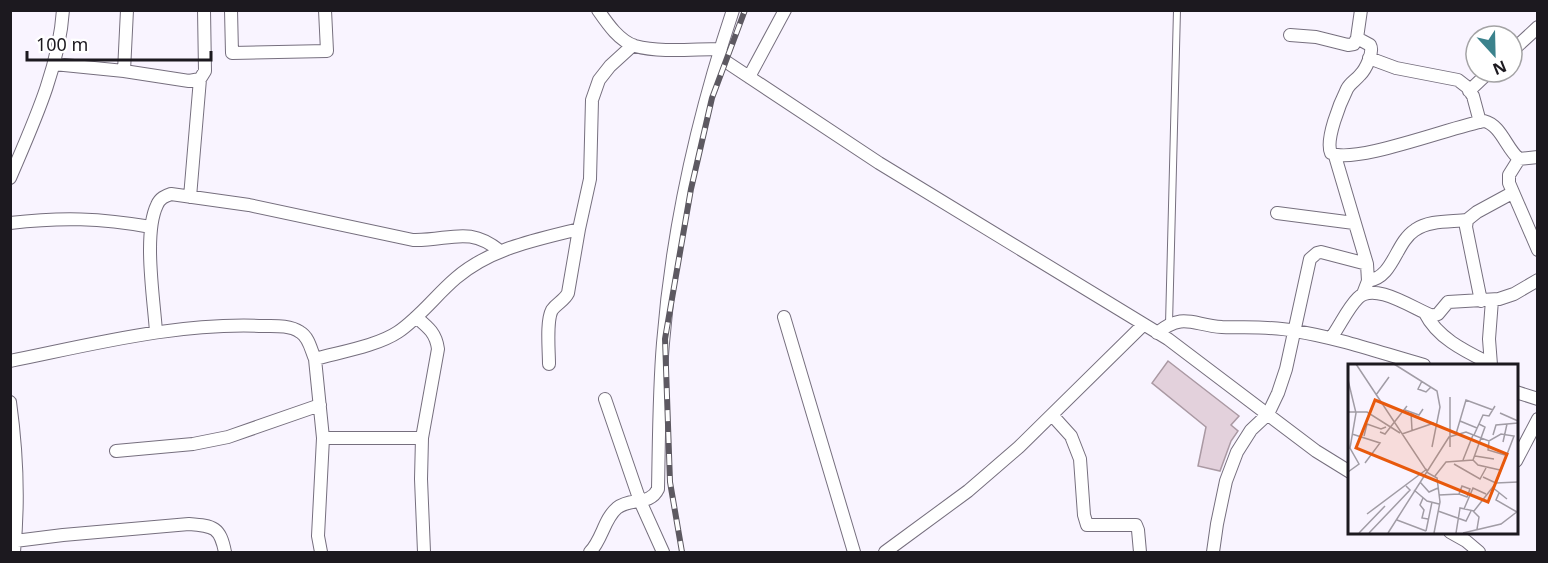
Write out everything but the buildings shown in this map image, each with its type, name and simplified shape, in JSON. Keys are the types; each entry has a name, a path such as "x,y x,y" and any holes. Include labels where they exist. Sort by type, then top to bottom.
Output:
{"street":[{"path":"10,178 14,158 32,128 54,64 63,10"},
{"path":"124,71 127,10"},
{"path":"190,198 200,79 205,71 204,10"},
{"path":"231,10 232,53 327,51 325,10"},
{"path":"598,10 612,29 633,45 658,49 720,49"},
{"path":"597,550 611,514 619,506 649,499 658,489 663,345 675,248 687,172 702,107 733,10"},
{"path":"749,77 785,10"},
{"path":"1290,35 1316,37 1352,45 1356,42 1361,10"},
{"path":"1524,40 1538,27"},
{"path":"1357,38 1371,47 1369,58 1361,74 1347,88 1334,124 1329,149 1335,156 1367,264 1368,281 1363,294"},
{"path":"549,363 549,318 555,307 565,299 568,293 590,179 592,100 599,80 610,66 633,45"},
{"path":"720,49 725,61 879,163 1168,339 1316,451 1348,471"},
{"path":"1369,58 1396,68 1458,80 1473,96 1480,122"},
{"path":"54,64 124,71 189,81 200,79"},
{"path":"1469,91 1477,84"},
{"path":"1335,156 1376,151 1480,122 1492,123 1519,159"},
{"path":"1519,159 1538,157"},
{"path":"1519,159 1509,175 1509,183 1538,250"},
{"path":"1368,281 1381,277 1405,240 1414,231 1434,223 1467,220 1512,193"},
{"path":"156,332 151,265 151,227 157,205 163,197 171,194 249,205 413,240 475,236 487,240 500,251"},
{"path":"1277,213 1354,223"},
{"path":"10,223 75,218 118,221 151,227"},
{"path":"1467,220 1466,227 1487,301 1491,364"},
{"path":"315,359 397,333 457,278 478,262 500,251 579,229"},
{"path":"1213,552 1226,481 1237,452 1251,430 1268,414 1281,385 1312,255 1322,252 1367,264"},
{"path":"1331,338 1357,299 1369,292 1403,302 1433,316 1438,314 1444,304 1452,301 1487,301 1514,294 1538,280"},
{"path":"1425,313 1434,326 1459,347 1491,364"},
{"path":"416,317 431,329 437,338 438,349 422,438 424,552"},
{"path":"784,318 854,552"},
{"path":"1157,333 1169,324 1184,320 1213,326 1247,326 1295,331 1331,338 1421,364"},
{"path":"885,552 968,491 1052,416 1143,325"},
{"path":"10,361 156,332 225,326 290,328 300,332 308,341 315,359 320,405 323,438 318,525 321,552"},
{"path":"1518,393 1538,399"},
{"path":"605,399 640,501 663,552"},
{"path":"10,402 17,460 15,547 63,535 189,524 209,525 218,531 223,539 225,552"},
{"path":"116,451 170,447 228,437 320,405"},
{"path":"1052,416 1071,436 1080,459 1084,515 1087,525 1136,525 1140,552"},
{"path":"1518,456 1538,419"},
{"path":"323,438 422,438"},
{"path":"1469,536 1479,552"}],"lane":[{"path":"1169,324 1177,10"}],"railway":[{"path":"682,552 670,482 665,339 691,189 712,98 745,10"}]}
